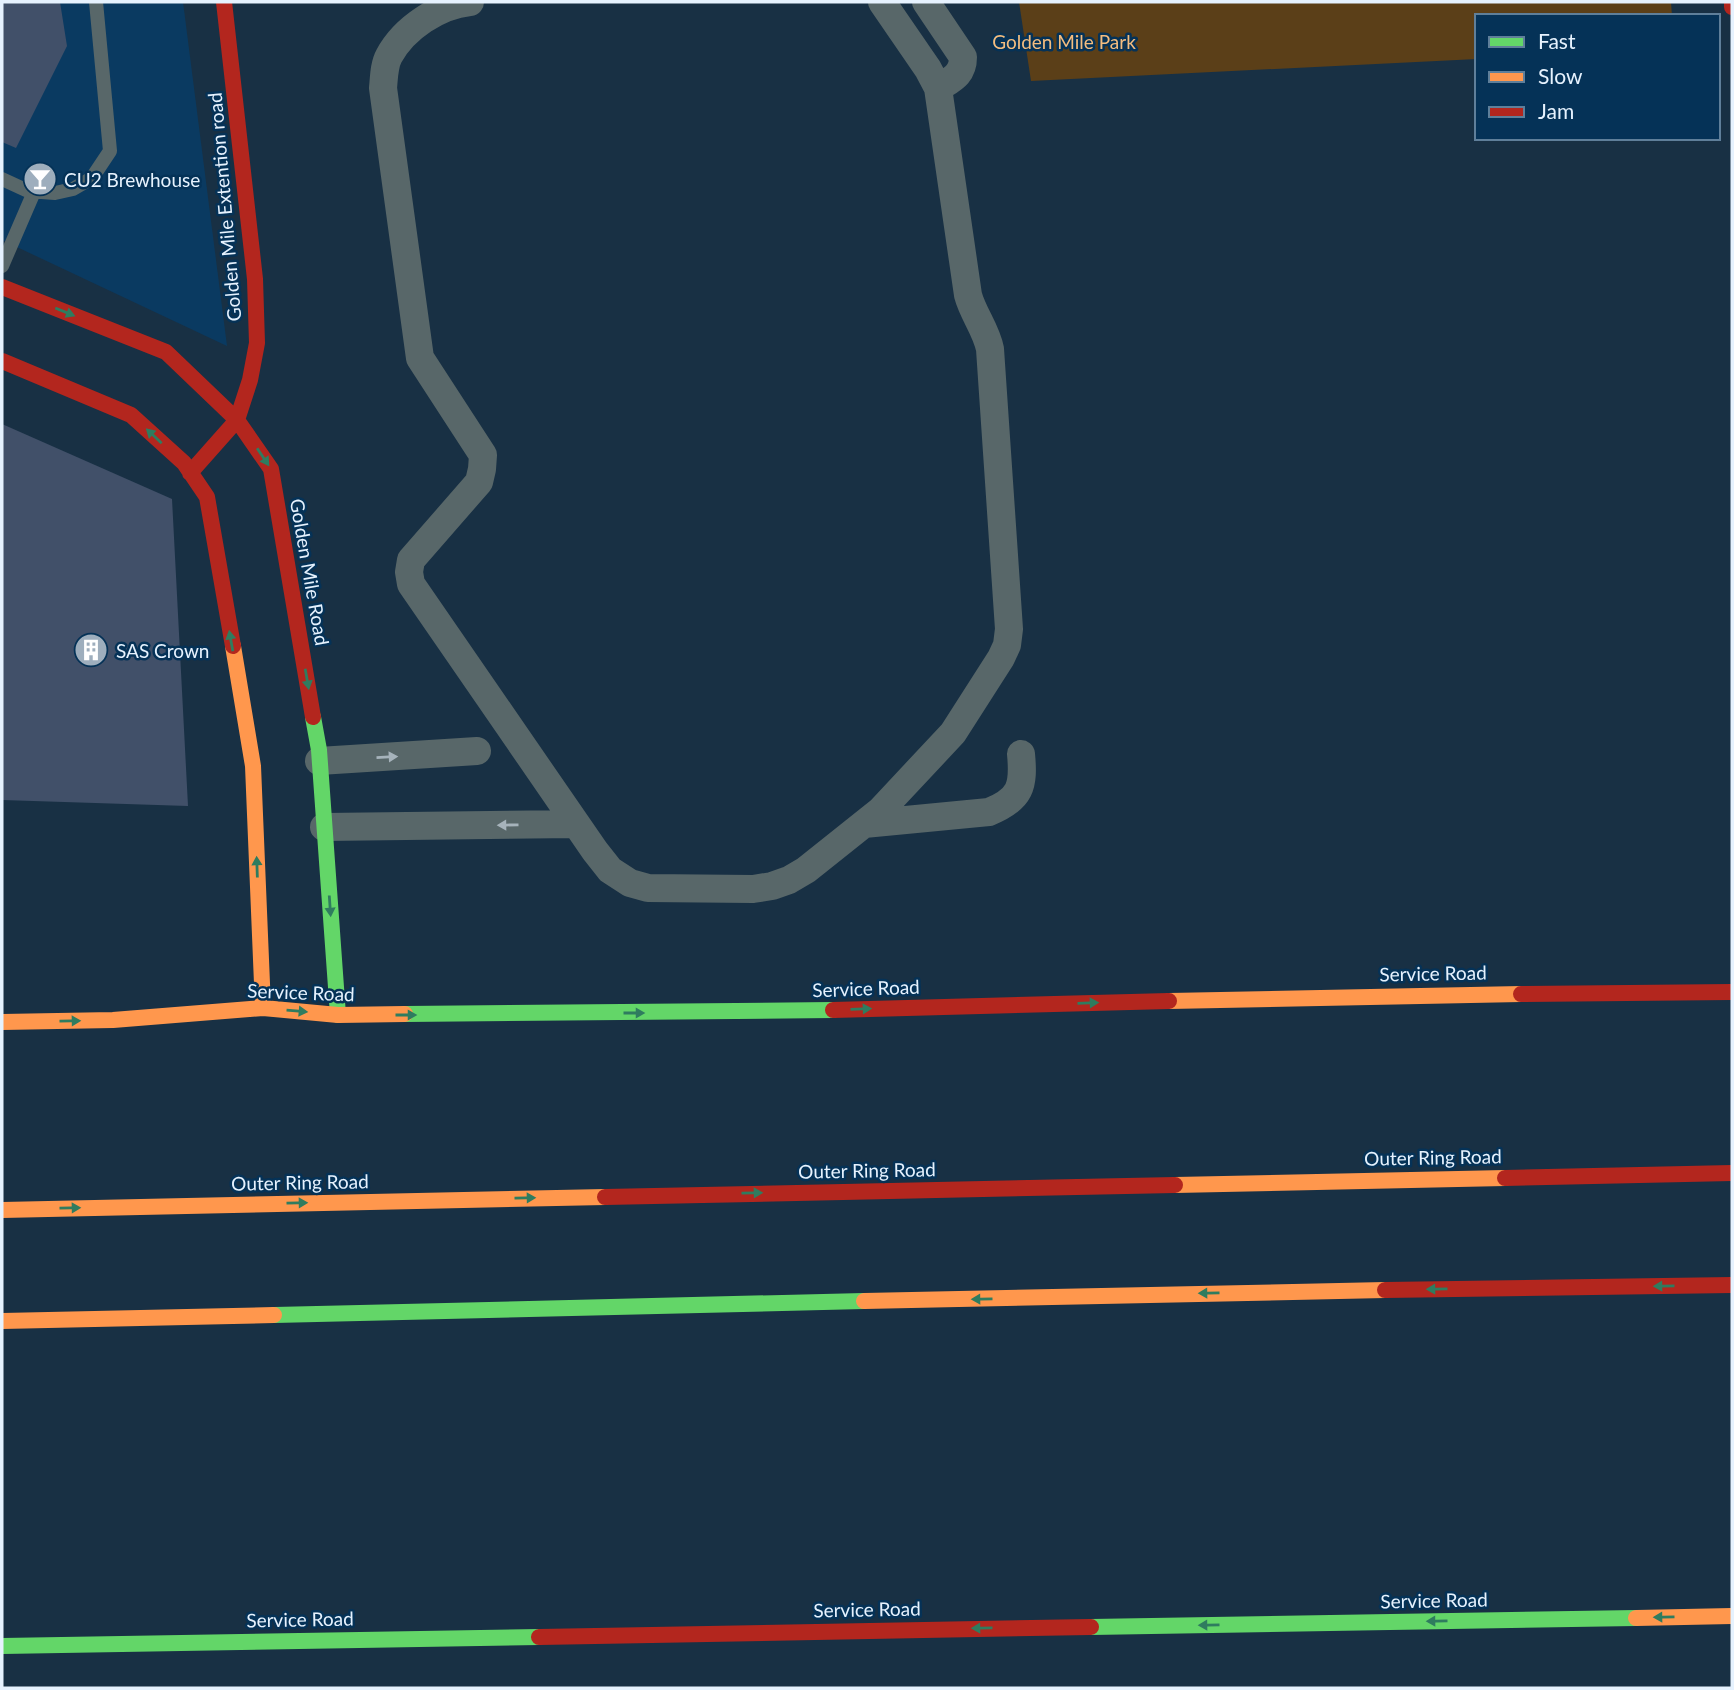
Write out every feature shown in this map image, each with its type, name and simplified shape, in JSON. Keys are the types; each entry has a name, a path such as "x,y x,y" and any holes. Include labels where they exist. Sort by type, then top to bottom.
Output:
{"main road":[{"name":"Golden Mile Extention road","path":"190,473 237,420 250,380 257,343 255,279 224,2"},
{"path":"1732,2 1732,7"},
{"name":"Golden Mile Road","path":"2,287 166,352 237,420 271,469 319,761 338,1015"},
{"path":"2,361 131,415 184,463 207,497 253,766 263,1008"},
{"name":"Service Road","path":"2,1021 113,1020 263,1008 338,1015 741,1012 1379,995 1732,992"},
{"name":"Outer Ring Road","path":"2,1210 1732,1173"},
{"path":"2,1321 1323,1291 1732,1285"},
{"name":"Service Road","path":"2,1646 1732,1616"}],"street":[{"path":"470,2 457,3 424,19 400,40 388,59 383,88 420,358 483,454 479,482 411,560 411,584 610,870 630,883 648,888 753,889 772,886 806,870 880,811 953,733 1007,645 1009,629 990,349 987,334 968,295 938,88 882,2"},
{"path":"926,2 963,57 963,67 959,74 938,88"},
{"path":"319,761 477,751"},
{"path":"864,824 989,812 999,808 1019,791 1023,778 1021,754"},
{"path":"324,827 576,824"}],"lane":[{"path":"2,180 34,192 55,193 72,189 92,178 110,151 96,2"},
{"path":"2,266 34,192"}],"shaded area":[{"path":"2,2 183,2 227,346 2,240"}],"green space":[{"name":"Golden Mile Park","path":"1019,2 1671,2 1672,14 1475,14 1475,59 1031,81"}],"building":[{"path":"2,2 60,2 67,46 16,148 2,142"},
{"name":"SAS Crown","path":"2,424 172,499 188,806 2,800"}],"traffic: fast":[{"path":"313,717 319,750 338,1015"},
{"path":"405,1014 833,1010"},
{"path":"274,1315 864,1301"},
{"path":"1091,1627 1636,1618"},
{"path":"2,1646 539,1637"}],"traffic: slow":[{"path":"233,646 253,766 263,1008"},
{"path":"1169,1001 1521,994"},
{"path":"2,1022 113,1020 263,1008 338,1015 405,1014"},
{"path":"1175,1185 1505,1178"},
{"path":"2,1210 605,1197"},
{"path":"864,1301 1385,1290"},
{"path":"2,1321 274,1315"},
{"path":"1636,1618 1732,1616"}],"traffic: jam":[{"path":"190,473 237,420 250,380 257,343 255,279 224,2"},
{"path":"1732,2 1732,7"},
{"path":"2,287 166,352 237,420 271,469 313,717"},
{"path":"2,361 131,415 184,463 207,497 233,646"},
{"path":"1521,994 1732,992"},
{"path":"833,1010 1169,1001"},
{"path":"1505,1178 1732,1173"},
{"path":"605,1197 1175,1185"},
{"path":"1385,1290 1732,1285"},
{"path":"539,1637 1091,1627"}],"place":[{"name":"CU2 Brewhouse","path":"40,179"},
{"name":"SAS Crown","path":"91,650"}]}
